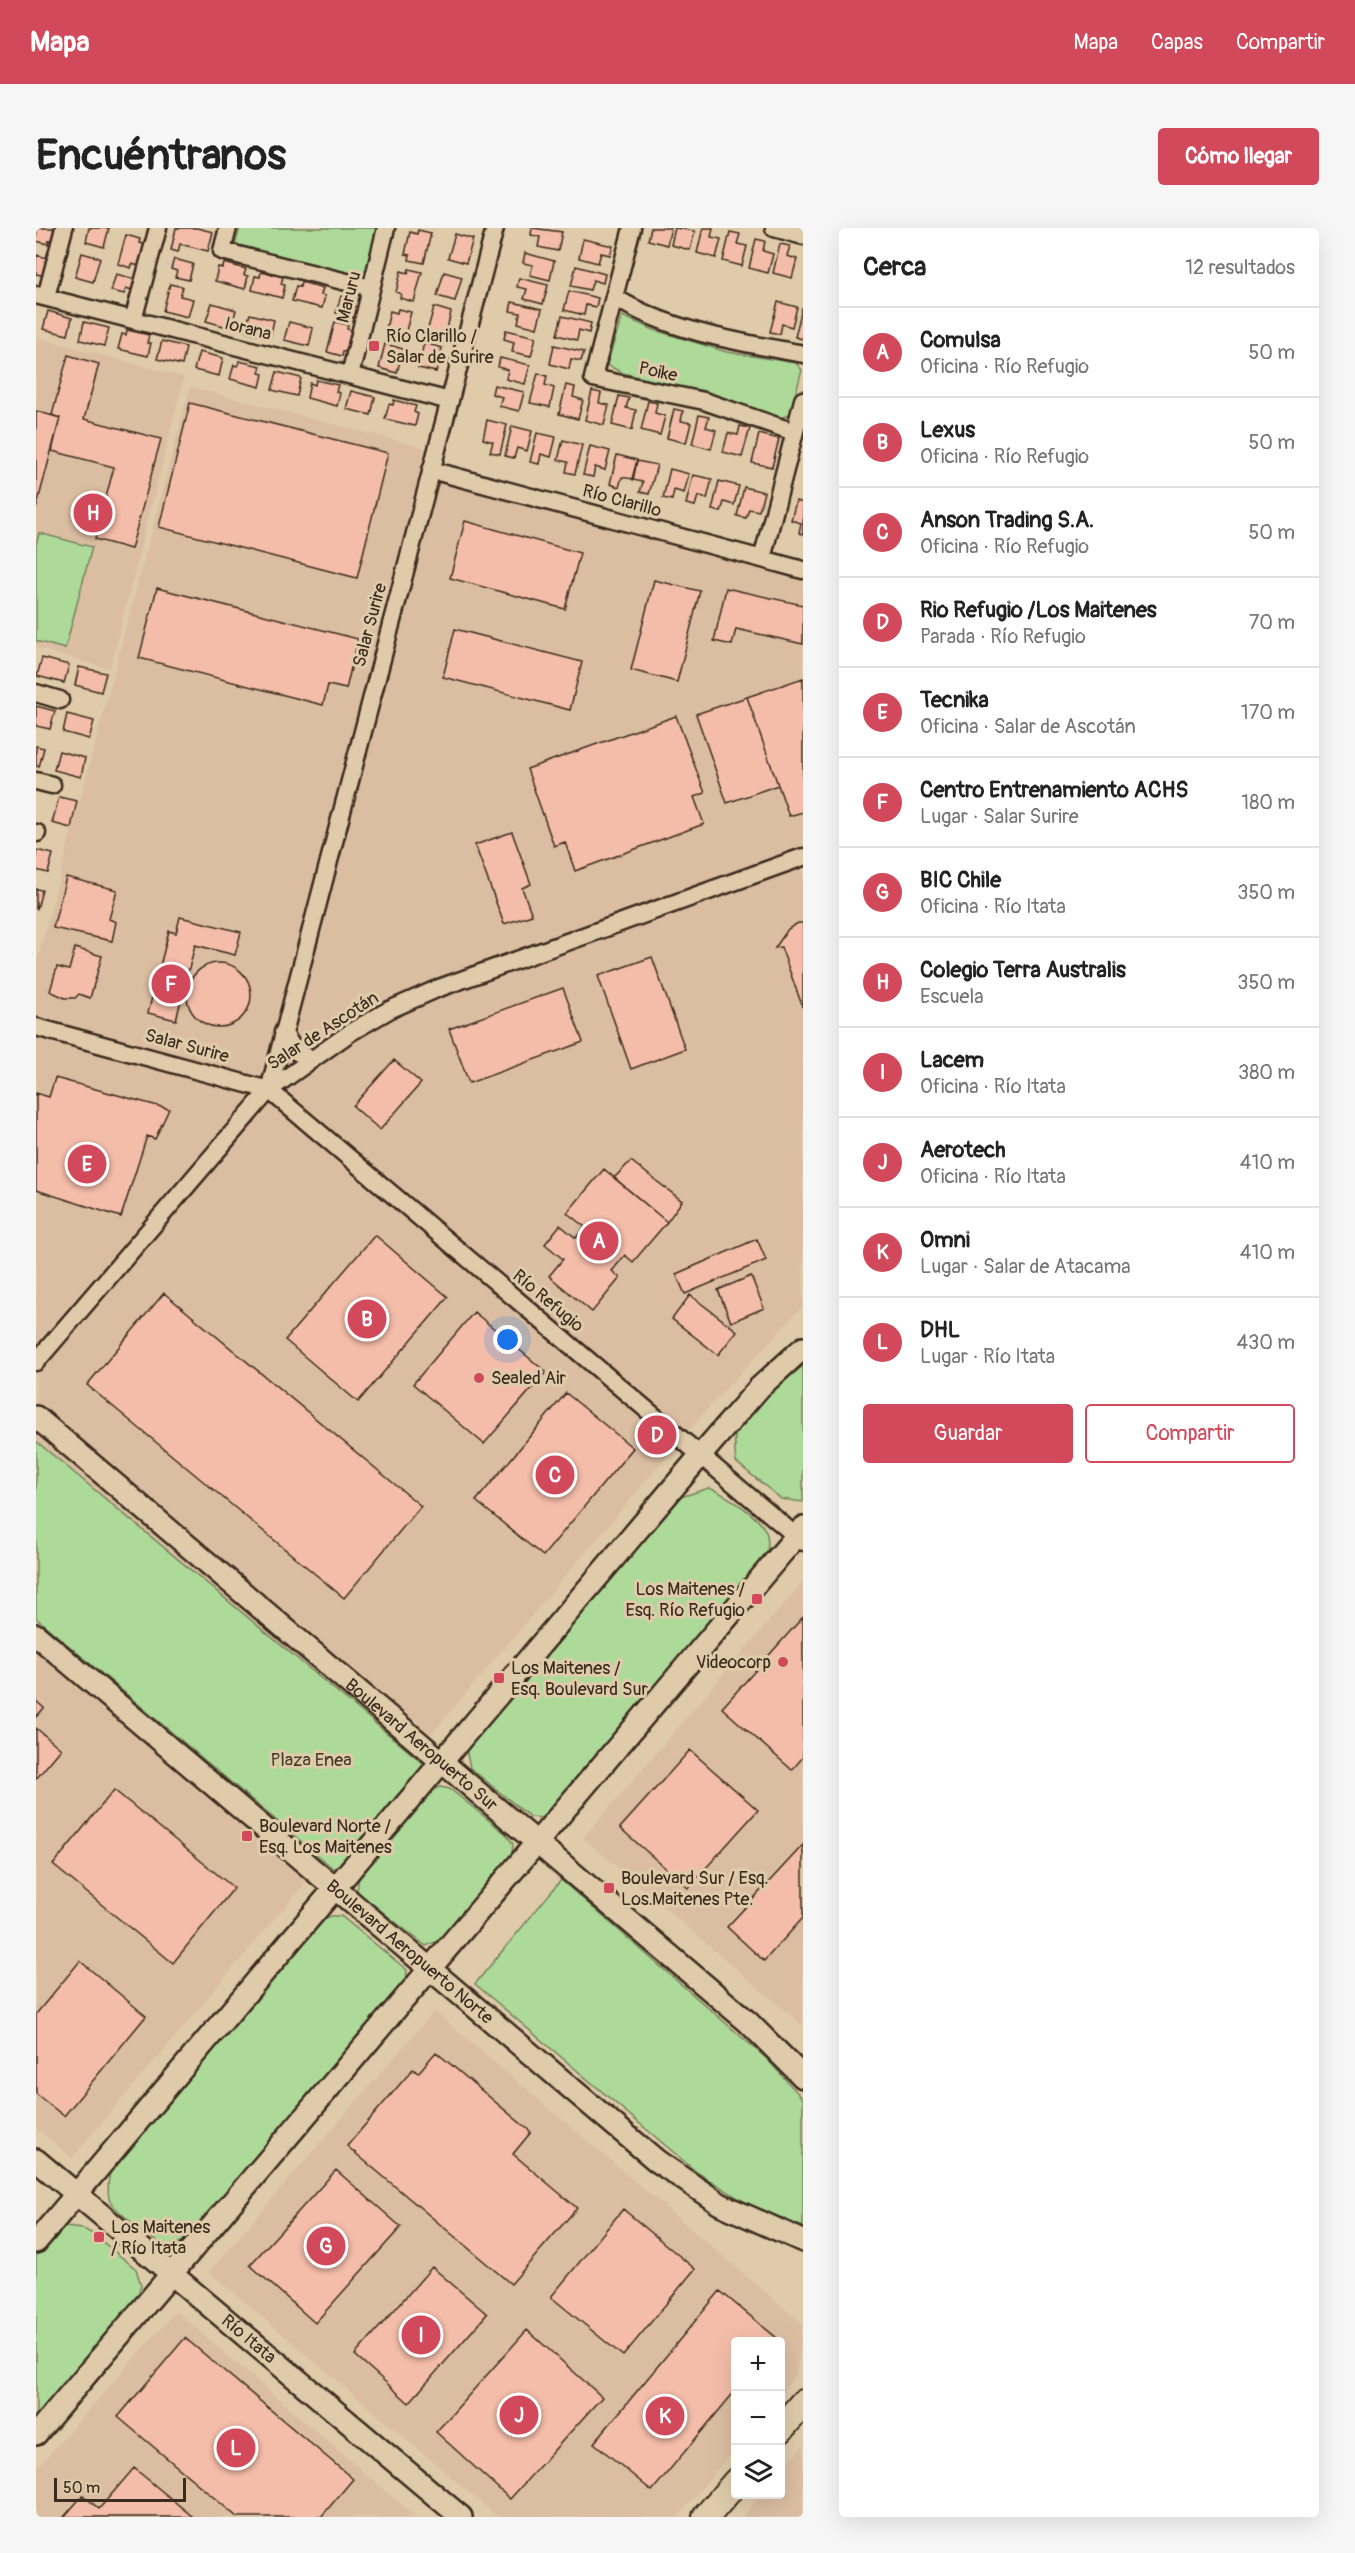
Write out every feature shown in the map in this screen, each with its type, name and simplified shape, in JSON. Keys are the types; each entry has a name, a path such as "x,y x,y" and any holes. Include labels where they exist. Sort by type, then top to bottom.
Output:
{"main road":[{"path":"785,2424 803,2403"},
{"path":"706,2517 731,2487"}],"street":[{"path":"41,296 64,228"},
{"path":"133,320 158,228"},
{"path":"228,228 222,250 371,288"},
{"name":"Maruru","path":"350,375 386,228"},
{"name":"Salar Surire","path":"36,1027 269,1090 495,228"},
{"name":"Poike","path":"632,228 593,378 704,401 794,432"},
{"path":"774,228 803,236"},
{"name":"Iorana","path":"41,296 450,400"},
{"path":"614,297 637,311 660,320 759,346 803,354"},
{"path":"762,559 803,400"},
{"name":"Río Clarillo","path":"431,470 803,570"},
{"path":"36,693 60,700"},
{"name":"Salar de Ascotán","path":"36,1362 269,1090 351,1032 416,997 803,857"},
{"path":"283,1032 295,1051 311,1059"},
{"name":"Río Refugio","path":"269,1090 700,1456 801,1535"},
{"path":"36,2242 700,1456 759,1388 803,1348"},
{"name":"Boulevard Aeropuerto Sur","path":"36,1417 538,1841 748,2022 803,2077"},
{"path":"36,2434 538,1841 801,1535"},
{"name":"Boulevard Aeropuerto Norte","path":"36,1635 679,2179 747,2218 803,2241"},
{"name":"Río Itata","path":"36,2160 461,2517"}],"shaded area":[{"path":"36,337 184,377 110,669 36,648"},
{"path":"190,387 430,449 422,478 803,577 803,1306 707,1409 72,2158 36,2128 36,965"},
{"path":"803,1582 803,2026 583,1838"},
{"path":"434,2011 803,2324 796,2375 785,2388 785,2337 731,2337 731,2453 678,2517 498,2517 209,2272"},
{"path":"176,2311 416,2517 36,2517 36,2469"},
{"path":"803,2445 803,2517 742,2517 758,2499 785,2499 785,2467"}],"green space":[{"path":"240,228 379,228 366,279 235,245"},
{"path":"622,316 654,330 727,352 796,363 802,370 790,414 781,418 711,395 623,373 607,365"},
{"path":"39,533 92,547 65,649 36,641 36,545"},
{"path":"803,1366 803,1502 781,1499 736,1462 735,1436 737,1428 749,1412"},
{"name":"Plaza Enea","path":"36,1441 424,1764 335,1870 36,1618"},
{"path":"709,1488 733,1501 759,1522 768,1538 765,1559 544,1818 530,1817 470,1768 466,1749 681,1497"},
{"path":"440,1787 450,1789 506,1834 513,1844 512,1853 445,1938 426,1946 357,1890 360,1871 427,1791"},
{"path":"561,1880 767,2059 803,2099 803,2227 748,2204 698,2173 475,1984"},
{"path":"331,1916 341,1916 407,1970 406,1982 191,2237 176,2244 160,2243 136,2226 110,2201 108,2190 110,2169 325,1919"},
{"path":"64,2227 83,2229 93,2234 136,2269 141,2285 137,2298 36,2417 36,2256"}],"building":[{"path":"37,228 58,228 54,241 49,240 48,244 36,241"},
{"path":"89,228 109,228 104,247 86,242"},
{"path":"176,228 197,228 213,232 208,251 180,244 178,252 171,250"},
{"path":"532,228 562,232 558,251 538,247 540,237 531,235"},
{"path":"651,228 671,228 667,245 648,240"},
{"path":"675,228 695,231 690,250 671,245"},
{"path":"703,228 713,228 711,237 721,239 716,258 697,253"},
{"path":"418,230 431,233 424,263 409,260 410,255 405,254 410,232 417,234"},
{"path":"730,232 740,234 737,244 747,246 742,266 723,261"},
{"path":"455,234 473,239 466,263 448,258"},
{"path":"126,235 140,239 139,243 144,244 139,266 132,264 131,268 118,264"},
{"path":"583,239 613,246 610,255 601,253 598,263 579,258"},
{"path":"756,239 765,241 763,251 773,254 768,273 749,268"},
{"path":"780,244 790,246 787,256 797,259 792,278 773,273"},
{"path":"82,253 100,258 93,282 75,277"},
{"path":"525,253 554,261 550,280 530,275 533,265 523,263"},
{"path":"36,255 51,259 47,276 36,274"},
{"path":"174,259 193,264 189,280 175,277 177,271 171,269"},
{"path":"224,263 246,269 244,275 248,276 245,289 215,281 218,267 223,268"},
{"path":"576,266 605,274 603,283 593,280 590,290 571,286"},
{"path":"409,269 422,272 414,302 400,298 401,294 396,292 401,271 408,273"},
{"path":"261,272 283,277 281,284 285,285 282,298 252,290 255,276 260,277"},
{"path":"444,272 462,277 455,301 437,296"},
{"path":"116,274 135,279 132,290 126,288 125,294 111,291"},
{"path":"519,278 548,285 543,304 524,299 527,289 517,287"},
{"path":"301,282 323,288 321,295 325,296 322,308 292,301 296,286 300,287"},
{"path":"170,284 183,287 180,296 193,299 188,317 163,311"},
{"path":"569,291 598,298 596,307 586,305 584,315 564,310"},
{"path":"341,296 354,300 352,306 358,307 355,318 336,313"},
{"path":"512,302 542,309 537,328 518,323 520,313 510,311"},
{"path":"778,302 797,307 792,327 782,324 780,334 770,332"},
{"path":"212,303 236,310 231,328 206,321"},
{"path":"434,307 451,312 445,337 427,332"},
{"path":"803,308 803,339 795,337"},
{"path":"398,309 411,312 403,342 389,338 390,334 385,333 390,311 397,313"},
{"path":"48,311 72,318 68,335 43,329"},
{"path":"250,314 274,320 270,337 245,331"},
{"path":"562,316 591,323 589,333 579,330 577,340 557,335"},
{"path":"84,322 109,328 104,346 80,340"},
{"path":"289,322 313,328 309,346 284,340"},
{"path":"335,322 348,325 347,329 354,331 349,353 343,351 342,356 327,352"},
{"path":"127,330 149,335 147,343 151,343 148,356 118,349 122,334 126,335"},
{"path":"506,330 536,337 531,356 512,352 514,342 504,339"},
{"path":"162,341 186,347 182,365 157,359"},
{"path":"424,343 442,348 436,372 418,368"},
{"path":"385,344 403,349 397,373 379,368"},
{"path":"554,345 584,352 581,361 571,359 569,369 550,364"},
{"path":"199,352 223,358 219,376 194,370"},
{"path":"68,355 99,364 84,419 161,439 131,549 95,539 114,467 52,451 60,418 52,415"},
{"path":"500,358 530,365 525,384 506,379 508,370 498,367"},
{"path":"239,361 261,366 259,373 263,374 260,387 230,379 234,365 238,366"},
{"path":"277,372 301,378 297,396 272,390"},
{"path":"538,373 547,376 545,385 554,388 550,407 530,403"},
{"path":"316,380 338,385 336,392 340,393 337,406 307,398 310,383 315,385"},
{"path":"494,385 524,392 519,411 499,406 502,397 492,394"},
{"path":"566,385 575,387 573,397 583,400 578,419 559,414"},
{"path":"351,391 375,397 371,415 346,409"},
{"path":"592,391 601,393 599,403 609,405 604,425 585,420"},
{"path":"619,396 629,398 626,408 636,410 632,430 612,425"},
{"path":"394,400 416,406 414,412 418,414 415,426 385,419 389,404 393,405"},
{"path":"648,401 657,403 655,413 665,416 660,435 641,430"},
{"path":"190,403 388,453 357,578 159,527"},
{"path":"674,409 683,411 681,421 691,423 686,443 667,438"},
{"path":"36,411 60,418 36,509"},
{"path":"699,415 709,417 706,427 716,430 711,449 692,444"},
{"path":"487,420 507,425 500,454 490,452 493,442 483,439"},
{"path":"512,426 532,431 527,451 517,448 514,458 505,456"},
{"path":"740,426 750,428 742,457 723,452 728,433 738,435"},
{"path":"537,433 556,437 551,457 541,454 539,464 530,462"},
{"path":"759,434 779,439 772,467 752,463"},
{"path":"563,440 582,445 575,474 566,472 568,462 558,460"},
{"path":"590,446 610,451 605,470 595,467 593,477 583,475"},
{"path":"617,455 637,460 632,479 622,477 619,487 610,484"},
{"path":"637,461 657,465 649,494 640,492 643,482 633,480"},
{"path":"670,469 689,474 684,493 674,490 672,500 663,498"},
{"path":"693,475 712,479 707,499 698,496 695,506 686,504"},
{"path":"719,481 739,486 734,505 724,502 721,512 712,510"},
{"path":"744,487 764,492 759,511 749,509 746,518 737,516"},
{"path":"796,501 803,503 803,534 799,533 801,523 791,520"},
{"path":"465,521 580,553 565,609 450,578"},
{"path":"654,580 700,591 677,682 631,670"},
{"path":"157,588 358,639 346,689 328,685 323,705 139,658"},
{"path":"726,588 803,605 803,644 736,629 732,645 714,641"},
{"path":"455,629 582,662 570,710 443,677"},
{"path":"42,658 69,665 64,683 37,676"},
{"path":"79,667 106,673 101,692 75,685"},
{"path":"803,678 803,812 789,816 747,697"},
{"path":"747,697 778,785 727,803 696,714"},
{"path":"36,706 55,711 50,729 36,726"},
{"path":"67,714 94,721 89,739 63,732"},
{"path":"676,716 705,793 694,797 704,824 575,871 565,842 554,846 527,769"},
{"path":"36,746 44,748 39,767 36,766"},
{"path":"59,751 85,758 81,777 54,770"},
{"path":"59,797 77,801 71,828 52,823"},
{"path":"512,832 531,884 522,888 532,915 504,924 475,845"},
{"path":"36,850 53,854 48,873 36,870"},
{"path":"66,877 117,890 109,919 116,922 112,941 53,928"},
{"path":"36,889 42,890 37,909 36,909"},
{"path":"180,917 241,932 235,955 195,945 176,1020 148,1013 169,931 176,933"},
{"path":"798,923 803,923 803,1008 781,947 775,948 788,929"},
{"path":"75,948 102,956 90,998 79,994 75,998 65,998 50,991 57,967 69,970"},
{"path":"652,957 685,1049 631,1069 598,976"},
{"path":"219,963 237,969 245,977 251,995 245,1013 237,1021 219,1027 201,1021 193,1013 187,995 193,977 201,969"},
{"path":"563,988 583,1042 469,1083 449,1029"},
{"path":"394,1060 421,1083 380,1130 353,1106"},
{"path":"55,1078 169,1109 155,1139 147,1136 121,1217 36,1190 36,1093 49,1097"},
{"path":"631,1161 682,1201 667,1222 614,1178"},
{"path":"604,1169 667,1222 633,1262 625,1255 612,1271 620,1278 592,1312 549,1276 563,1259 545,1244 560,1225 576,1238 585,1227 567,1213"},
{"path":"375,1235 448,1297 358,1402 285,1340"},
{"path":"757,1239 766,1260 685,1294 676,1274"},
{"path":"751,1276 764,1308 731,1322 718,1290"},
{"path":"164,1293 421,1506 344,1598 87,1385"},
{"path":"690,1295 737,1331 718,1355 672,1319"},
{"name":"Sealed Air","path":"474,1312 546,1372 484,1444 413,1384"},
{"path":"566,1393 633,1448 543,1556 476,1501"},
{"name":"Videocorp","path":"803,1617 803,1757 792,1770 722,1708"},
{"path":"36,1701 44,1708 36,1717"},
{"path":"36,1728 61,1749 36,1779"},
{"path":"690,1750 758,1810 688,1888 620,1828"},
{"path":"114,1790 234,1888 173,1963 53,1865"},
{"path":"803,1845 803,1918 764,1961 727,1927"},
{"path":"80,1961 146,2016 64,2116 36,2094 36,2014"},
{"path":"436,2052 531,2132 513,2154 577,2208 511,2284 347,2146 413,2069 418,2073"},
{"path":"336,2170 401,2227 315,2323 250,2265"},
{"path":"623,2209 695,2269 623,2356 551,2297"},
{"path":"432,2267 487,2314 409,2403 355,2355"},
{"path":"720,2291 776,2337 731,2337 731,2396 652,2491 594,2443"},
{"path":"527,2330 602,2397 510,2499 436,2432"},
{"path":"185,2338 353,2479 321,2517 237,2517 118,2417"},
{"path":"134,2468 193,2517 64,2517 83,2495 99,2509"}],"place":[{"name":"Río Clarillo / Salar de Surire","path":"374,346"},
{"name":"Colegio Terra Australis","path":"93,513"},
{"name":"Centro Entrenamiento ACHS","path":"171,984"},
{"name":"Tecnika","path":"87,1164"},
{"name":"Comulsa","path":"599,1241"},
{"name":"Lexus","path":"367,1319"},
{"name":"Sealed Air","path":"479,1378"},
{"name":"Rio Refugio /Los Maitenes","path":"657,1435"},
{"name":"Anson Trading S.A.","path":"555,1475"},
{"name":"Los Maitenes / Esq. Río Refugio","path":"757,1599"},
{"name":"Videocorp","path":"783,1662"},
{"name":"Los Maitenes / Esq. Boulevard Sur","path":"499,1678"},
{"name":"Boulevard Norte / Esq. Los Maitenes","path":"247,1836"},
{"name":"Boulevard Sur / Esq. Los.Maitenes Pte.","path":"609,1888"},
{"name":"Los Maitenes / Río Itata","path":"99,2237"},
{"name":"BIC Chile","path":"326,2246"},
{"name":"Lacem","path":"421,2335"},
{"name":"Aerotech","path":"519,2415"},
{"name":"Omni","path":"665,2416"},
{"name":"DHL","path":"236,2448"}]}
